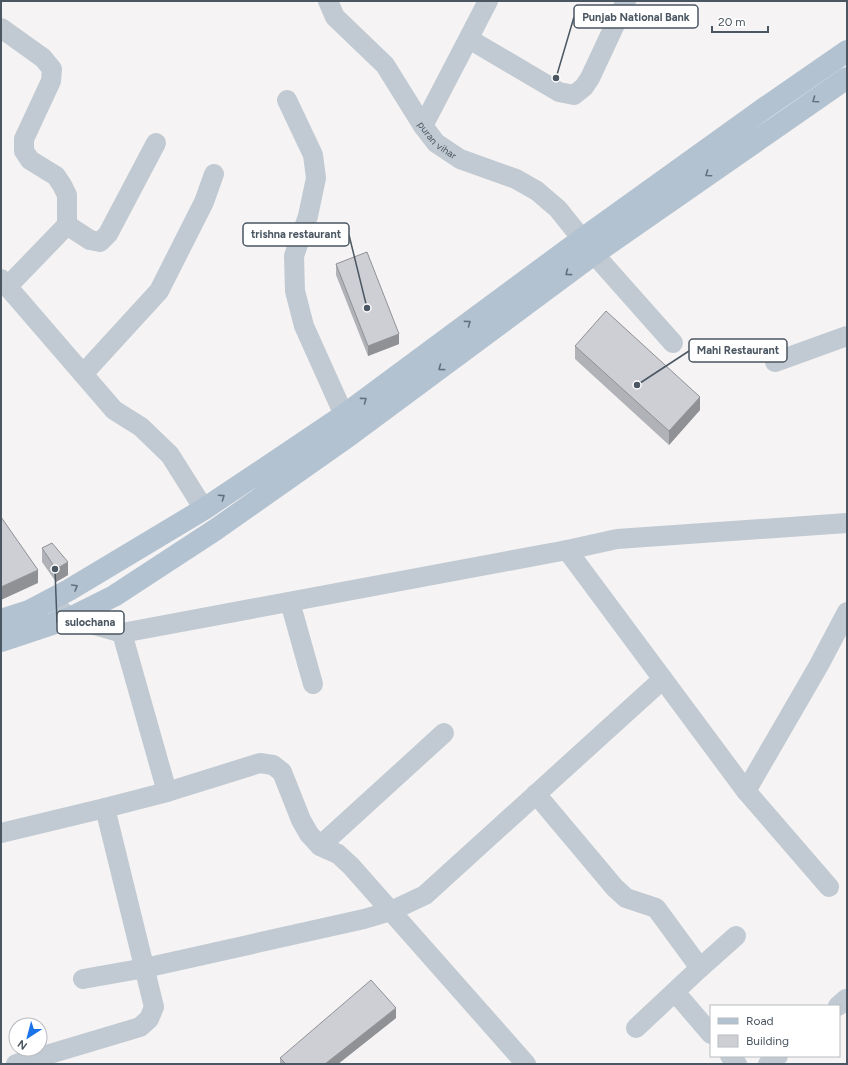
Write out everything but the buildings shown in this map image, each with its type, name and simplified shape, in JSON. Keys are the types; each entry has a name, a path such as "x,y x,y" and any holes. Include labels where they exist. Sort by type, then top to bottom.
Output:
{"main road":[{"path":"1,642 70,618 114,596 215,530 357,430 588,246 766,107 847,52"},
{"path":"1,620 29,610 49,600 204,509 344,415 588,246 847,78"}],"street":[{"name":"puran vihar","path":"328,1 335,17 385,65 423,126 436,143 460,159 516,179 537,191 558,209 588,246 673,343"},
{"path":"423,126 488,1"},
{"path":"469,39 559,92 574,95 584,87 590,78 626,1"},
{"path":"1,28 43,58 52,69 51,81 24,139 24,151 30,160 56,176 67,194 67,225 5,283 114,410 140,427 170,455 204,509"},
{"path":"287,100 313,155 316,178 308,216 294,256 295,291 304,326 344,415"},
{"path":"67,225 90,240 100,242 108,234 156,143"},
{"path":"83,374 160,291 204,202 214,174"},
{"path":"775,362 847,336"},
{"path":"49,600 70,618 122,633 567,550 617,539 847,523"},
{"path":"567,550 746,791 829,887"},
{"path":"290,602 313,684"},
{"path":"746,791 819,665 847,612"},
{"path":"122,633 167,792"},
{"path":"83,979 145,968 364,919 390,911 425,895 663,679"},
{"path":"320,846 444,734"},
{"path":"1,832 167,792 260,763 273,765 282,772 301,820 309,834 320,846 338,854 351,866 526,1064"},
{"path":"536,794 615,888 626,898 656,908 700,968"},
{"path":"16,1064 140,1027 149,1019 154,1007 105,808"},
{"path":"636,1028 736,936"},
{"path":"675,992 710,1033"},
{"path":"768,1064 777,1057"}],"place":[{"name":"Punjab National Bank","path":"556,78"},
{"name":"trishna restaurant","path":"367,308"},
{"name":"Mahi Restaurant","path":"637,385"},
{"name":"sulochana","path":"55,569"}]}
